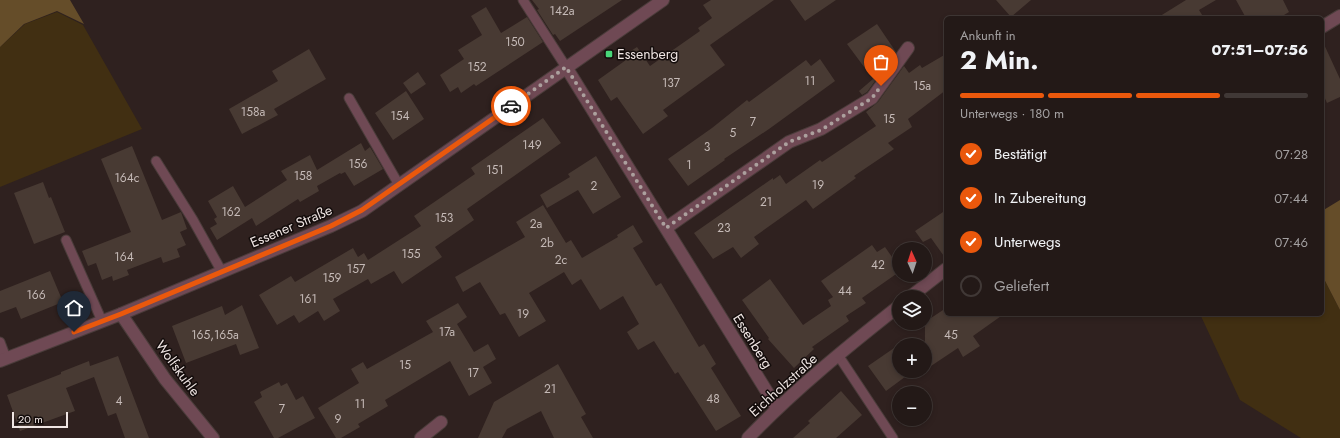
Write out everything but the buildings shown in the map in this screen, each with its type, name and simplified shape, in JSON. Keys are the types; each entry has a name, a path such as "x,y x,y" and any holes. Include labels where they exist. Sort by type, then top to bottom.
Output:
{"street":[{"name":"Essener Straße","path":"3,359 121,314 337,223 362,210 663,0"},
{"path":"1324,26 1340,16"},
{"path":"666,228 789,142 821,130 872,98 908,48"},
{"name":"Essenberg","path":"566,67 776,408"},
{"path":"919,290 944,271"},
{"name":"Eichholzstraße","path":"748,438 776,408 892,312"},
{"name":"Wolfskuhle","path":"121,314 165,378 213,438"},
{"path":"421,438 441,422"}],"lane":[{"path":"523,0 566,67"},
{"path":"349,98 399,185"},
{"path":"156,161 193,220 222,272"},
{"path":"66,240 102,321"},
{"path":"0,342 3,359"},
{"name":"Eichholzstraße","path":"838,355 893,438"}],"shaded area":[{"path":"0,0 70,0 84,24 57,11 24,24 0,47"},
{"path":"57,12 83,25 142,129 0,187 0,47 25,24"},
{"path":"1340,200 1340,310 1324,279 1324,210"},
{"path":"1324,279 1340,310 1340,438 1301,438 1240,400 1201,316 1324,316"}],"way so far":[{"path":"511,106 566,67 666,228 789,142 821,130 872,98 881,86"}],"place":[{"name":"Essenberg","path":"609,54"}],"route":[{"path":"74,332 121,314 331,226 362,210 511,106"}]}
